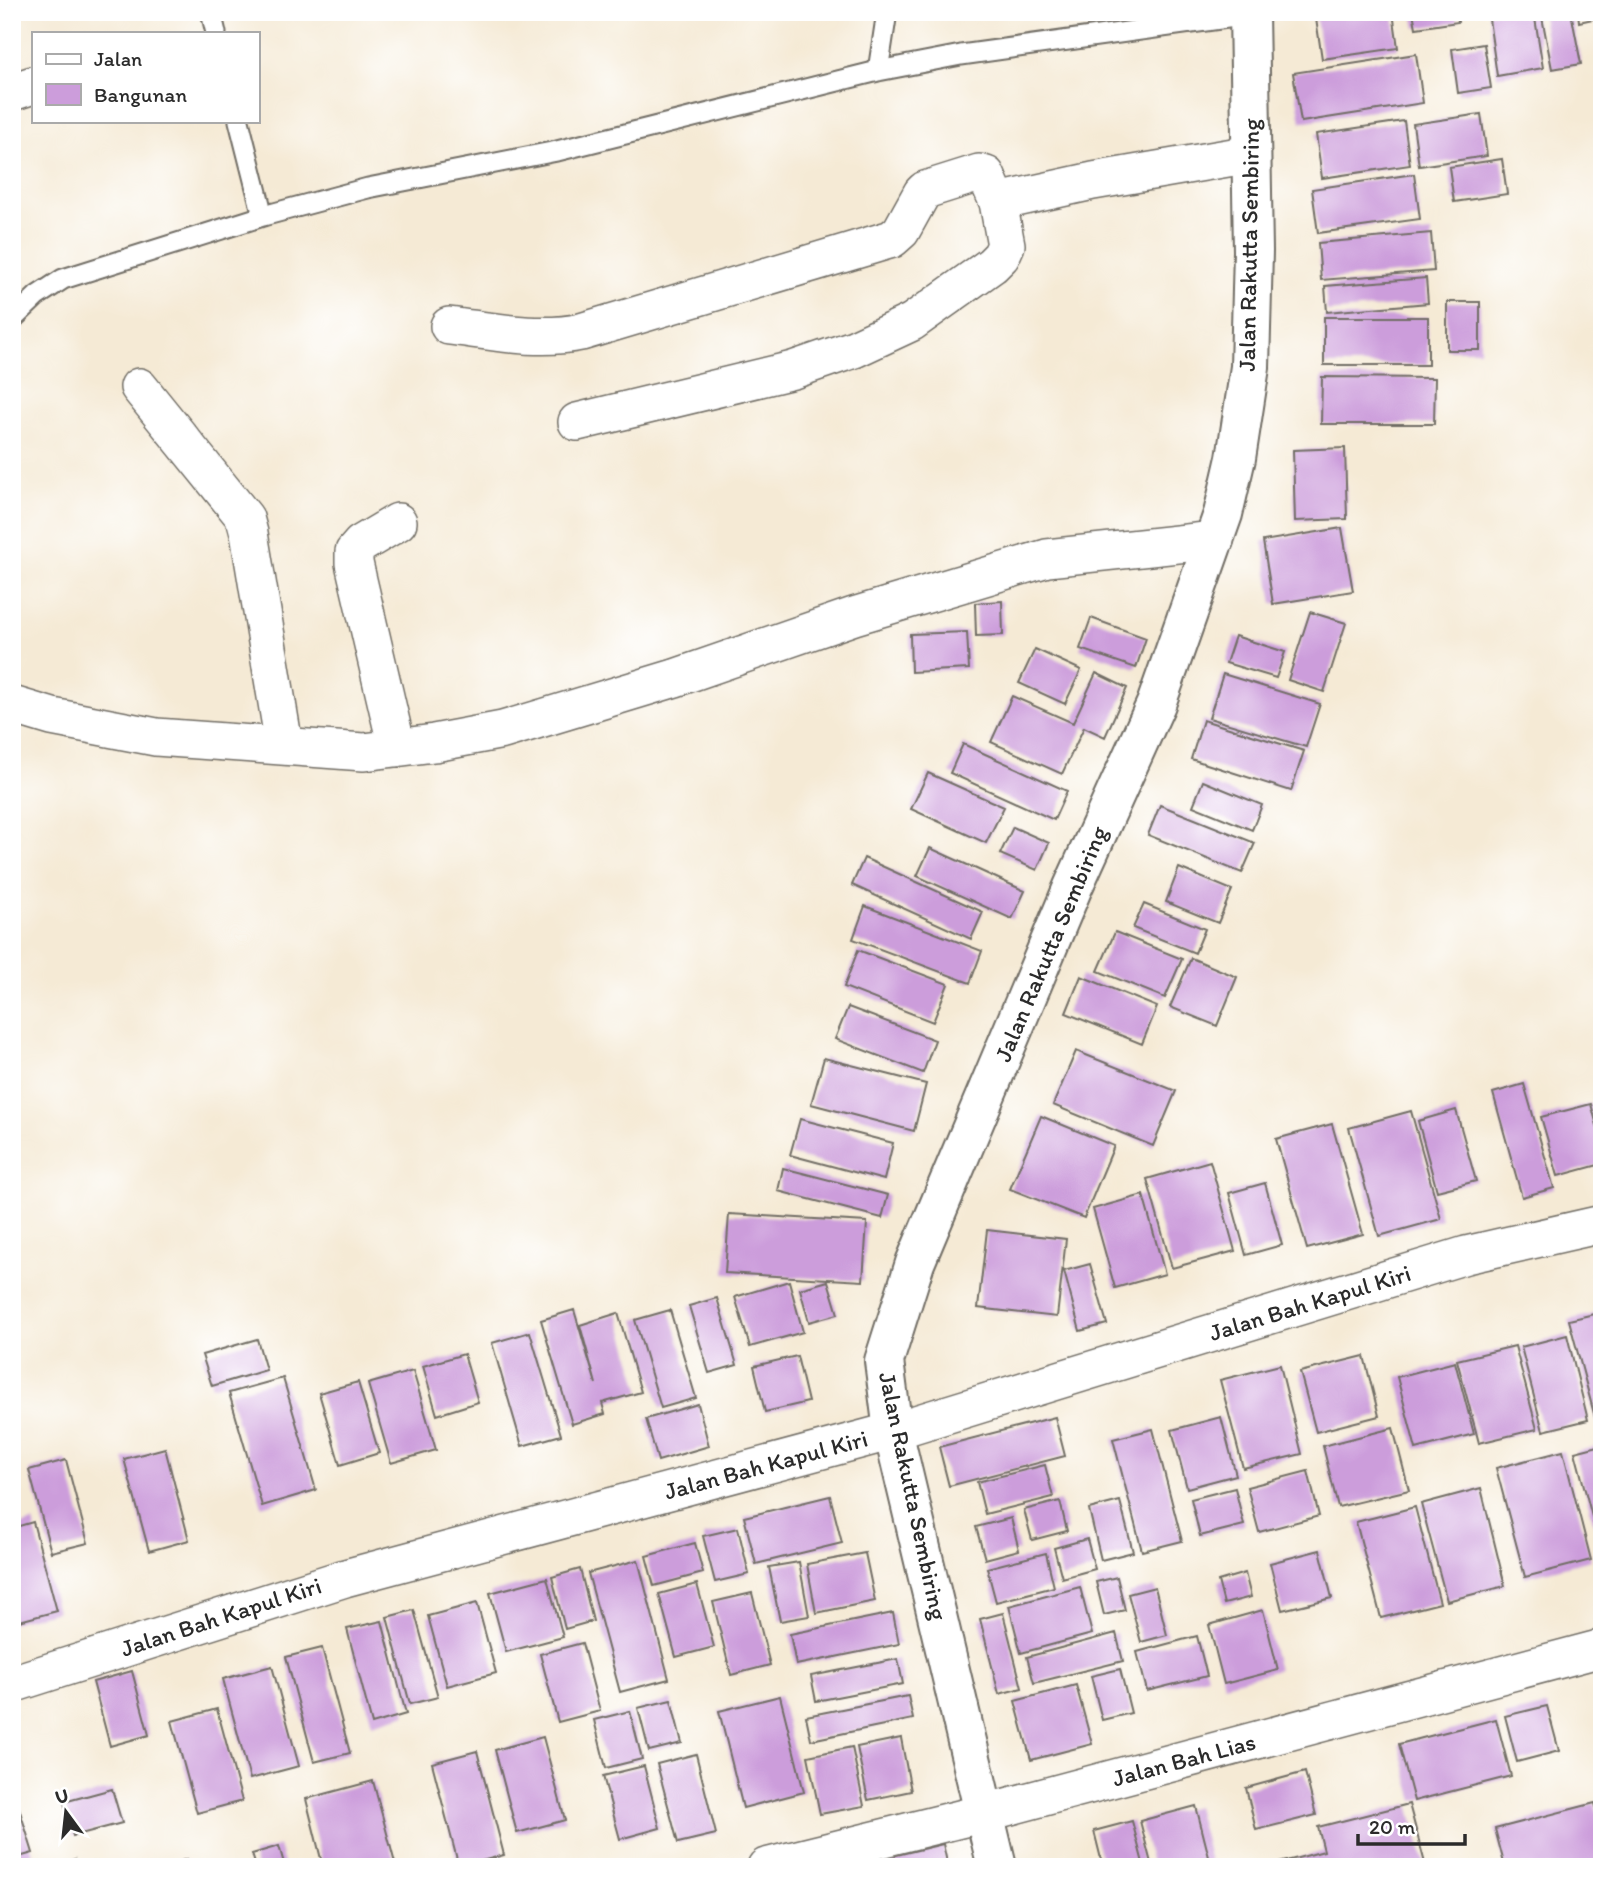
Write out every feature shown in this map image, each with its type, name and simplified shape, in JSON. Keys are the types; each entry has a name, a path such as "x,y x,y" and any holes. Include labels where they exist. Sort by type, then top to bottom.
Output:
{"main road":[{"name":"Jalan Rakutta Sembiring","path":"997,1867 894,1431 884,1361 915,1264 1073,887 1156,704 1223,514 1236,458 1250,367 1253,251 1249,14"}],"street":[{"path":"12,92 32,85"},
{"path":"998,202 1093,180 1251,154"},
{"path":"449,326 545,336 572,334 892,239 901,231 925,190 983,172 986,175 998,202 1006,245 1001,256 912,322 854,349 793,370 577,422"},
{"path":"139,387 244,518 249,533 284,745"},
{"path":"397,748 354,562 355,552 361,544 398,522"},
{"path":"12,705 156,737 364,752 435,743 503,730 675,678 854,616 1047,558 1215,540"},
{"name":"Jalan Bah Kapul Kiri","path":"12,1684 345,1578 894,1431 1466,1255 1602,1224"},
{"name":"Jalan Bah Lias","path":"766,1867 984,1813 1602,1648"}],"lane":[{"path":"211,12 216,32"},
{"path":"878,71 887,12"},
{"path":"12,320 37,296 62,279 263,216 368,188 571,148 878,71 961,55 1249,14"},
{"path":"239,122 263,216"}],"building":[{"path":"1315,12 1393,12 1398,48 1322,59"},
{"path":"1413,12 1457,12 1458,22 1416,28"},
{"path":"1488,12 1534,12 1543,68 1497,76"},
{"path":"1541,12 1571,12 1581,64 1552,69"},
{"path":"1578,12 1602,12 1602,17 1579,22"},
{"path":"1484,44 1491,88 1458,93 1452,49"},
{"path":"1416,54 1423,103 1301,122 1293,73"},
{"path":"1481,114 1487,156 1419,166 1413,124"},
{"path":"1404,121 1410,165 1322,178 1316,134"},
{"path":"1502,159 1507,194 1454,202 1449,167"},
{"path":"1414,174 1420,219 1318,233 1312,189"},
{"path":"1431,233 1434,271 1321,280 1318,243"},
{"path":"1426,278 1428,303 1327,312 1325,286"},
{"path":"1447,302 1480,302 1480,350 1447,350"},
{"path":"1324,317 1428,317 1428,365 1324,365"},
{"path":"1322,377 1435,378 1434,424 1321,424"},
{"path":"1345,448 1347,519 1295,521 1293,450"},
{"path":"1342,528 1353,591 1273,604 1263,541"},
{"path":"1002,601 1003,635 976,636 975,603"},
{"path":"1310,612 1346,623 1324,692 1288,680"},
{"path":"1091,618 1146,638 1136,668 1080,649"},
{"path":"967,632 969,669 911,672 910,634"},
{"path":"1235,636 1285,652 1276,678 1226,663"},
{"path":"1035,649 1081,670 1065,704 1019,683"},
{"path":"1096,673 1127,688 1105,737 1084,727 1062,774 991,742 1012,696 1073,723"},
{"path":"1223,674 1320,704 1306,747 1209,718"},
{"path":"1203,720 1304,751 1291,791 1191,759"},
{"path":"963,744 1067,791 1054,820 950,773"},
{"path":"928,773 1004,807 986,843 911,809"},
{"path":"1203,781 1262,805 1252,830 1193,806"},
{"path":"1160,805 1255,843 1242,873 1148,835"},
{"path":"1013,827 1049,843 1037,870 1000,854"},
{"path":"930,848 1025,891 1012,919 917,876"},
{"path":"864,858 983,912 971,939 852,885"},
{"path":"1179,868 1232,890 1218,923 1166,902"},
{"path":"1144,904 1205,929 1195,953 1133,928"},
{"path":"865,906 982,951 970,983 853,939"},
{"path":"1115,932 1182,959 1165,998 1098,971"},
{"path":"858,950 948,984 933,1022 844,987"},
{"path":"1191,958 1237,977 1217,1026 1170,1007"},
{"path":"1081,976 1157,1007 1142,1044 1066,1013"},
{"path":"848,1007 935,1040 923,1073 835,1039"},
{"path":"1076,1051 1176,1091 1153,1146 1053,1105"},
{"path":"824,1058 926,1084 914,1131 811,1104"},
{"path":"1524,1084 1554,1188 1522,1197 1493,1093"},
{"path":"1591,1104 1602,1143 1602,1164 1558,1176 1541,1117"},
{"path":"1456,1110 1476,1181 1437,1191 1418,1121"},
{"path":"1411,1111 1441,1219 1379,1236 1349,1128"},
{"path":"1041,1116 1114,1146 1084,1218 1010,1189"},
{"path":"800,1119 893,1143 884,1180 790,1155"},
{"path":"1332,1124 1363,1234 1307,1249 1276,1139"},
{"path":"1210,1161 1235,1251 1172,1268 1147,1179"},
{"path":"783,1168 888,1195 882,1218 778,1191"},
{"path":"1265,1183 1282,1245 1246,1255 1229,1193"},
{"path":"1143,1195 1165,1274 1115,1288 1093,1209"},
{"path":"729,1214 867,1222 863,1281 725,1273"},
{"path":"987,1230 1066,1239 1057,1317 978,1308"},
{"path":"1090,1264 1107,1324 1080,1331 1064,1271"},
{"path":"789,1281 803,1332 750,1347 735,1297"},
{"path":"828,1281 838,1314 809,1322 800,1289"},
{"path":"717,1298 737,1365 709,1373 689,1306"},
{"path":"574,1310 596,1384 580,1325 618,1313 641,1392 602,1403 605,1414 572,1424 541,1320"},
{"path":"670,1310 696,1398 661,1408 635,1320"},
{"path":"1602,1312 1602,1420 1596,1421 1569,1320"},
{"path":"530,1332 561,1435 522,1446 492,1343"},
{"path":"1567,1335 1588,1420 1543,1431 1521,1347"},
{"path":"257,1339 266,1370 212,1386 202,1355"},
{"path":"1515,1346 1537,1429 1479,1443 1457,1360"},
{"path":"464,1354 478,1402 437,1415 423,1366"},
{"path":"797,1356 808,1402 765,1412 754,1366"},
{"path":"1364,1356 1379,1416 1316,1432 1300,1372"},
{"path":"1455,1362 1474,1434 1416,1449 1397,1377"},
{"path":"1280,1365 1302,1454 1243,1468 1220,1380"},
{"path":"413,1371 436,1450 391,1463 368,1384"},
{"path":"283,1378 316,1490 262,1506 229,1393"},
{"path":"358,1382 379,1453 340,1465 319,1393"},
{"path":"698,1404 709,1446 658,1461 646,1419"},
{"path":"1055,1417 1065,1456 949,1486 939,1447"},
{"path":"1221,1417 1236,1475 1187,1488 1172,1430"},
{"path":"1393,1428 1409,1490 1338,1507 1323,1446"},
{"path":"1153,1429 1182,1541 1142,1551 1113,1439"},
{"path":"1602,1445 1602,1551 1601,1551 1575,1452"},
{"path":"165,1448 189,1540 149,1551 124,1459"},
{"path":"1563,1451 1591,1560 1525,1577 1496,1468"},
{"path":"66,1460 88,1543 51,1552 29,1470"},
{"path":"1045,1465 1053,1497 985,1514 977,1482"},
{"path":"1308,1471 1319,1516 1259,1532 1247,1487"},
{"path":"1235,1488 1244,1525 1200,1536 1191,1499"},
{"path":"1481,1488 1505,1586 1447,1601 1421,1504"},
{"path":"830,1496 842,1543 756,1564 744,1517"},
{"path":"1060,1501 1067,1531 1032,1540 1024,1510"},
{"path":"1120,1501 1133,1552 1101,1560 1089,1509"},
{"path":"1415,1507 1440,1603 1381,1618 1356,1522"},
{"path":"1011,1518 1019,1550 985,1559 976,1527"},
{"path":"33,1522 57,1611 12,1623 12,1528"},
{"path":"738,1528 749,1574 715,1582 703,1536"},
{"path":"1087,1539 1095,1569 1062,1578 1054,1548"},
{"path":"695,1543 703,1573 654,1586 646,1556"},
{"path":"1320,1550 1332,1598 1282,1610 1270,1563"},
{"path":"865,1553 875,1601 816,1613 807,1564"},
{"path":"1046,1553 1054,1587 996,1602 987,1568"},
{"path":"638,1560 669,1679 620,1692 588,1573"},
{"path":"799,1562 809,1616 780,1621 769,1567"},
{"path":"580,1569 593,1621 565,1629 552,1577"},
{"path":"1245,1573 1251,1597 1224,1604 1218,1581"},
{"path":"1117,1577 1125,1610 1104,1615 1096,1582"},
{"path":"547,1578 563,1637 506,1652 490,1593"},
{"path":"697,1584 714,1647 676,1657 659,1594"},
{"path":"1080,1587 1092,1634 1021,1653 1009,1606"},
{"path":"1155,1587 1167,1635 1141,1642 1128,1594"},
{"path":"752,1593 770,1665 731,1675 713,1602"},
{"path":"477,1603 496,1673 447,1686 428,1616"},
{"path":"414,1610 438,1697 410,1704 387,1617"},
{"path":"1263,1610 1278,1670 1224,1684 1209,1625"},
{"path":"893,1613 899,1644 796,1665 790,1634"},
{"path":"1003,1613 1022,1688 999,1694 980,1619"},
{"path":"382,1621 406,1714 372,1724 347,1629"},
{"path":"1116,1633 1123,1661 1034,1683 1027,1657"},
{"path":"1197,1636 1207,1676 1147,1691 1137,1652"},
{"path":"582,1643 600,1711 558,1722 540,1654"},
{"path":"322,1648 350,1753 314,1762 286,1657"},
{"path":"898,1659 903,1684 816,1701 811,1676"},
{"path":"272,1666 299,1766 250,1779 223,1679"},
{"path":"1120,1669 1131,1713 1102,1720 1091,1676"},
{"path":"132,1671 149,1735 110,1746 93,1682"},
{"path":"1076,1685 1092,1744 1031,1760 1015,1701"},
{"path":"780,1696 804,1792 743,1808 719,1711"},
{"path":"908,1696 913,1719 811,1740 806,1716"},
{"path":"671,1700 682,1743 649,1751 638,1708"},
{"path":"1547,1706 1559,1751 1517,1762 1505,1716"},
{"path":"217,1709 242,1801 197,1813 172,1721"},
{"path":"630,1711 642,1759 606,1768 594,1720"},
{"path":"1496,1719 1511,1776 1414,1801 1399,1744"},
{"path":"543,1737 565,1820 517,1833 495,1750"},
{"path":"901,1738 911,1791 868,1800 857,1747"},
{"path":"852,1747 864,1806 820,1814 808,1756"},
{"path":"477,1751 504,1855 459,1867 432,1763"},
{"path":"696,1754 716,1834 678,1843 657,1764"},
{"path":"644,1766 660,1828 620,1839 603,1776"},
{"path":"1305,1772 1316,1815 1256,1830 1246,1788"},
{"path":"373,1781 396,1867 323,1867 306,1799"},
{"path":"112,1789 122,1823 73,1836 64,1802"},
{"path":"15,1795 33,1853 12,1859 12,1796"},
{"path":"1595,1803 1602,1828 1602,1867 1505,1867 1495,1829"},
{"path":"1409,1804 1426,1867 1264,1867 1324,1851 1318,1827"},
{"path":"1196,1806 1211,1865 1152,1867 1140,1821"},
{"path":"1132,1821 1144,1867 1103,1867 1094,1831"},
{"path":"943,1844 948,1867 864,1867 863,1863"},
{"path":"279,1846 285,1867 256,1867 252,1854"},
{"path":"75,1859 77,1867 52,1867 52,1866"},
{"path":"187,1859 189,1867 165,1867 165,1866"}]}
